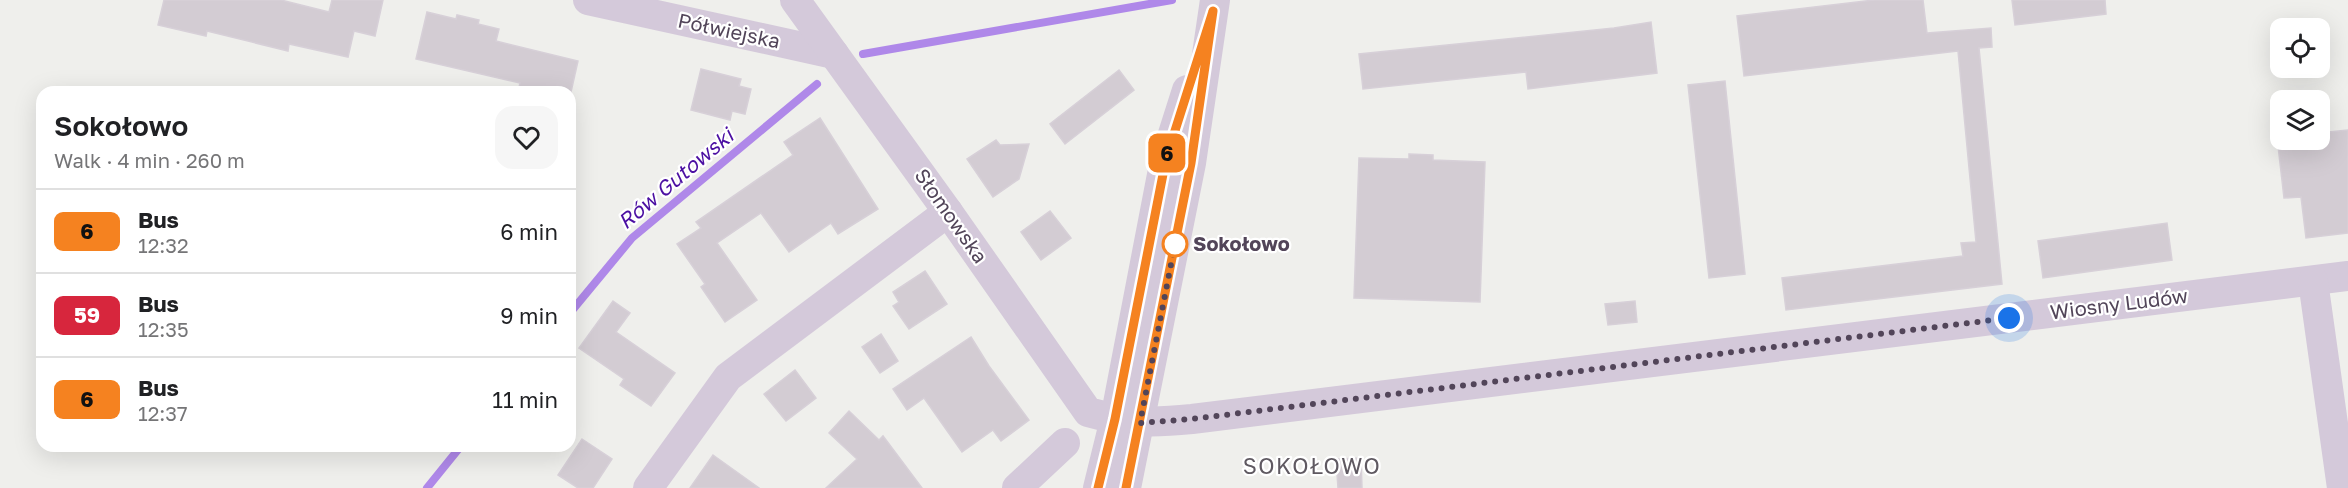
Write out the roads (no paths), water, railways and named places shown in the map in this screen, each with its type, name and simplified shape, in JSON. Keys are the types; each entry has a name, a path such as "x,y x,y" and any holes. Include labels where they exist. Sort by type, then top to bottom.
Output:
{"street":[{"name":"Półwiejska","path":"588,0 834,54"},
{"name":"Słomowska","path":"795,0 948,212 1088,412 1127,421"},
{"path":"1098,488 1127,421 1191,163 1214,5"},
{"path":"648,488 728,377 948,212"},
{"name":"Wiosny Ludów","path":"1127,421 1215,416 2348,276"},
{"path":"2313,280 2342,488"},
{"path":"1126,488 1127,421"},
{"path":"1017,488 1065,442"}],"waterway":[{"name":"Rów Gutowski","path":"863,54 1172,0"},
{"name":"Rów Gutowski","path":"576,306 632,238 817,84"},
{"name":"Rów Gutowski","path":"427,488 456,452"}],"place":[{"name":"Sokołowo","path":"1175,244"}],"district":[{"name":"SOKOŁOWO","path":"1312,466"}]}
